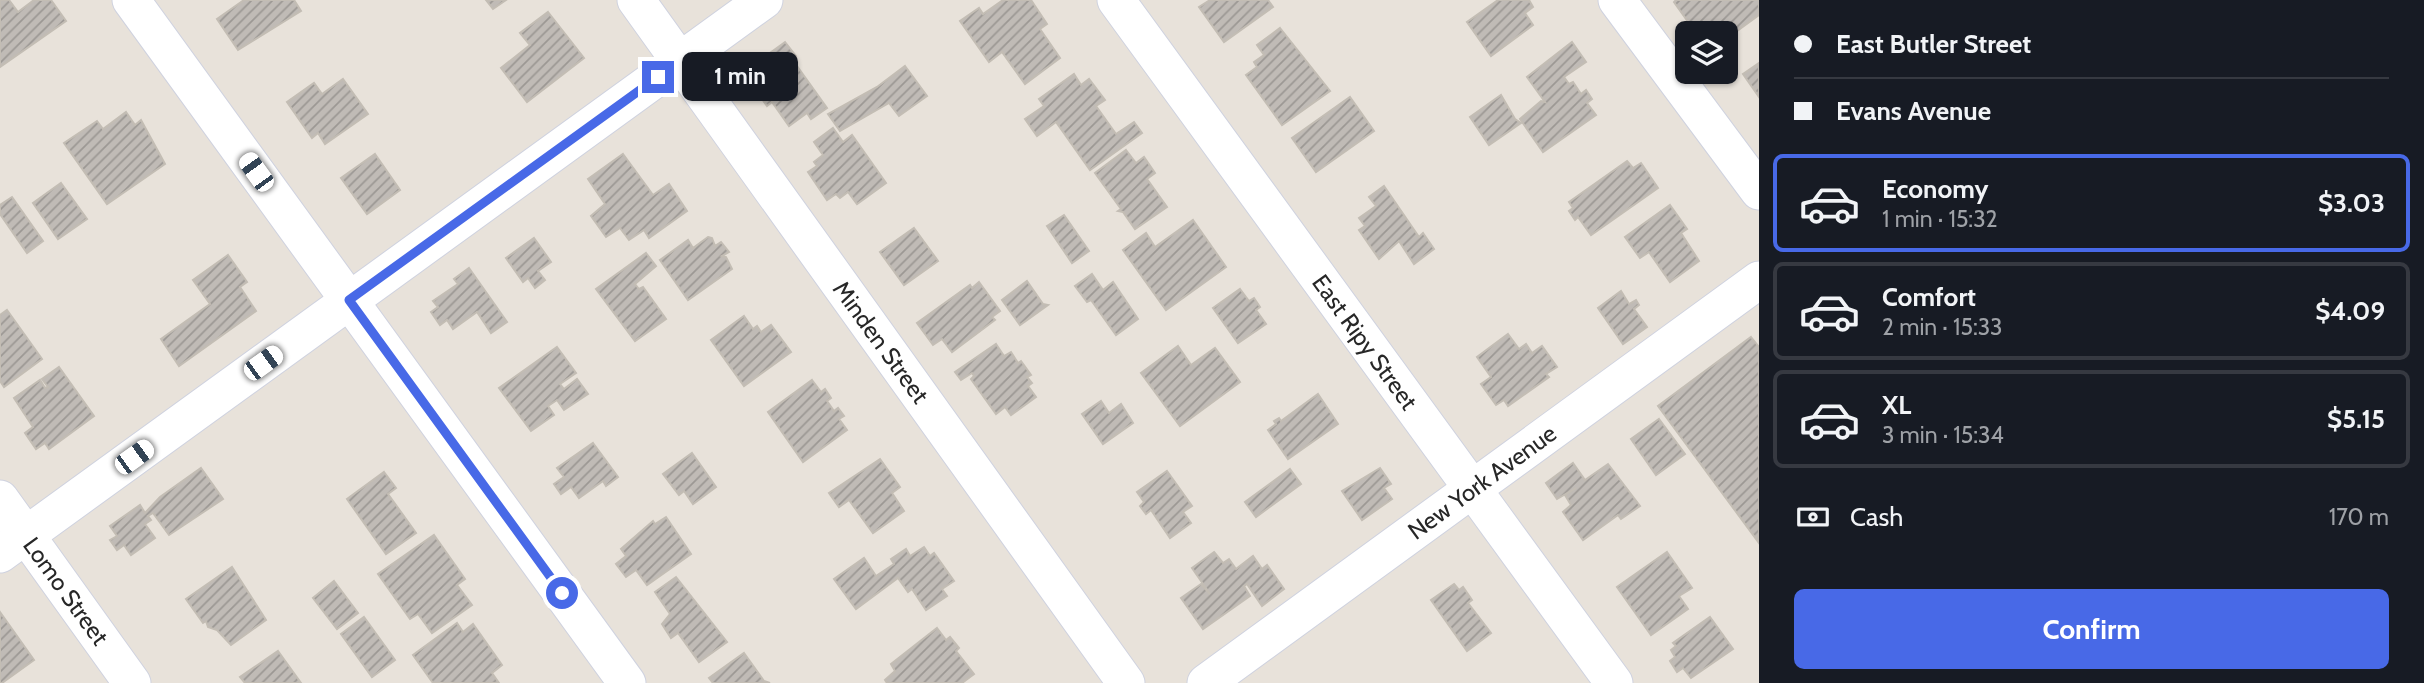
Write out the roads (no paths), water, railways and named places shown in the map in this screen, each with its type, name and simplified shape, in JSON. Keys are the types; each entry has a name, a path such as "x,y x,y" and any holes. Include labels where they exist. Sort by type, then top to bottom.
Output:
{"street":[{"path":"131,0 627,683"},
{"name":"Minden Street","path":"636,0 1126,683"},
{"path":"13,544 764,0"},
{"name":"East Ripy Street","path":"1116,0 1614,683"},
{"path":"1617,0 1759,191"},
{"name":"New York Avenue","path":"1206,683 1759,280"},
{"name":"Lomo Street","path":"0,499 13,544 132,683"}]}
